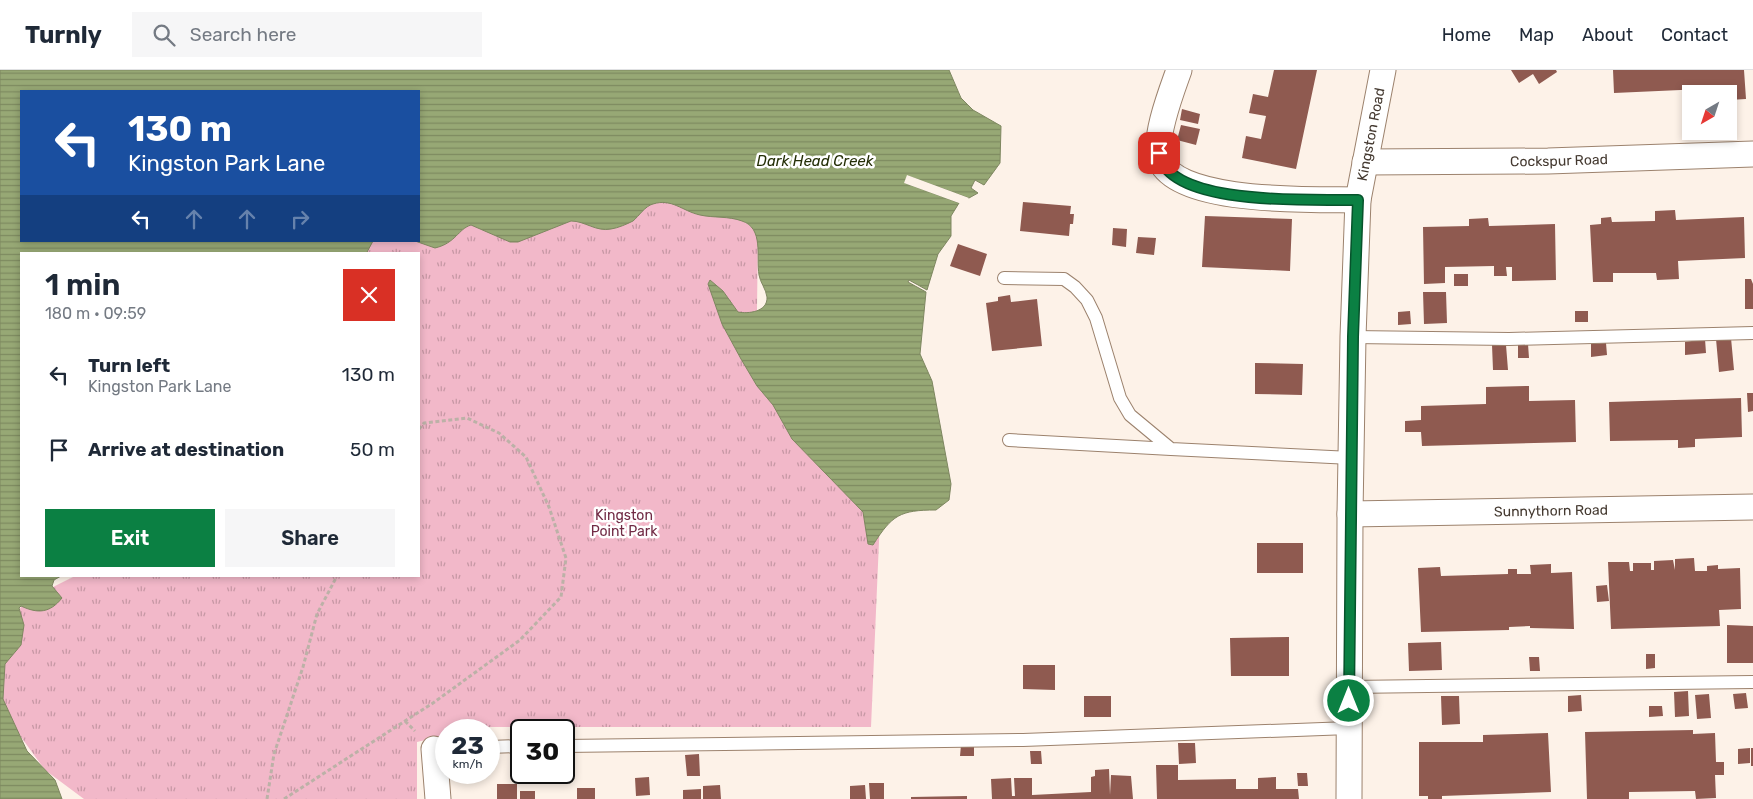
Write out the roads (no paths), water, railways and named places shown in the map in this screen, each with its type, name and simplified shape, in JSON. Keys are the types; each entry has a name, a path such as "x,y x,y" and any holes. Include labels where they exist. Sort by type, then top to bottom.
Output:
{"street":[{"path":"1179,70 1159,143 1160,160 1173,175 1198,188 1246,196 1358,200"},
{"name":"Kingston Road","path":"1349,799 1350,514 1353,337 1358,200 1383,70"},
{"name":"Cockspur Road","path":"1365,162 1548,161 1753,154"},
{"name":"Sunnythorn Road","path":"1350,514 1753,507"},
{"path":"438,799 439,784"}],"lane":[{"path":"1004,278 1064,280 1087,300 1096,318 1120,398 1130,415 1171,449"},
{"path":"1353,337 1509,339 1753,333"},
{"path":"1010,440 1351,458"},
{"path":"1349,687 1753,682"},
{"path":"575,746 1023,740 1349,728"}],"water":[{"name":"Dark Head Creek","path":"0,70 949,70 961,98 973,110 1001,126 1000,163 984,185 975,180 971,188 978,193 969,198 908,176 905,183 959,203 951,216 951,236 938,254 927,290 909,280 908,282 926,292 920,354 932,381 951,484 949,500 936,510 914,511 898,516 886,527 873,545 868,544 863,512 792,439 773,405 757,386 722,324 708,284 710,280 723,291 738,312 747,313 761,309 767,297 759,275 756,236 754,230 742,221 732,218 700,215 671,204 660,203 647,207 633,221 606,230 571,221 518,242 510,242 471,225 448,243 435,248 418,242 420,242 420,90 20,90 20,242 372,242 367,252 20,252 20,577 59,577 54,580 52,586 62,598 53,607 43,611 21,606 19,608 24,625 21,645 5,664 3,699 27,751 55,780 62,799 0,799"}],"park label":[{"name":"Kingston Point Park","path":"624,524"}]}
